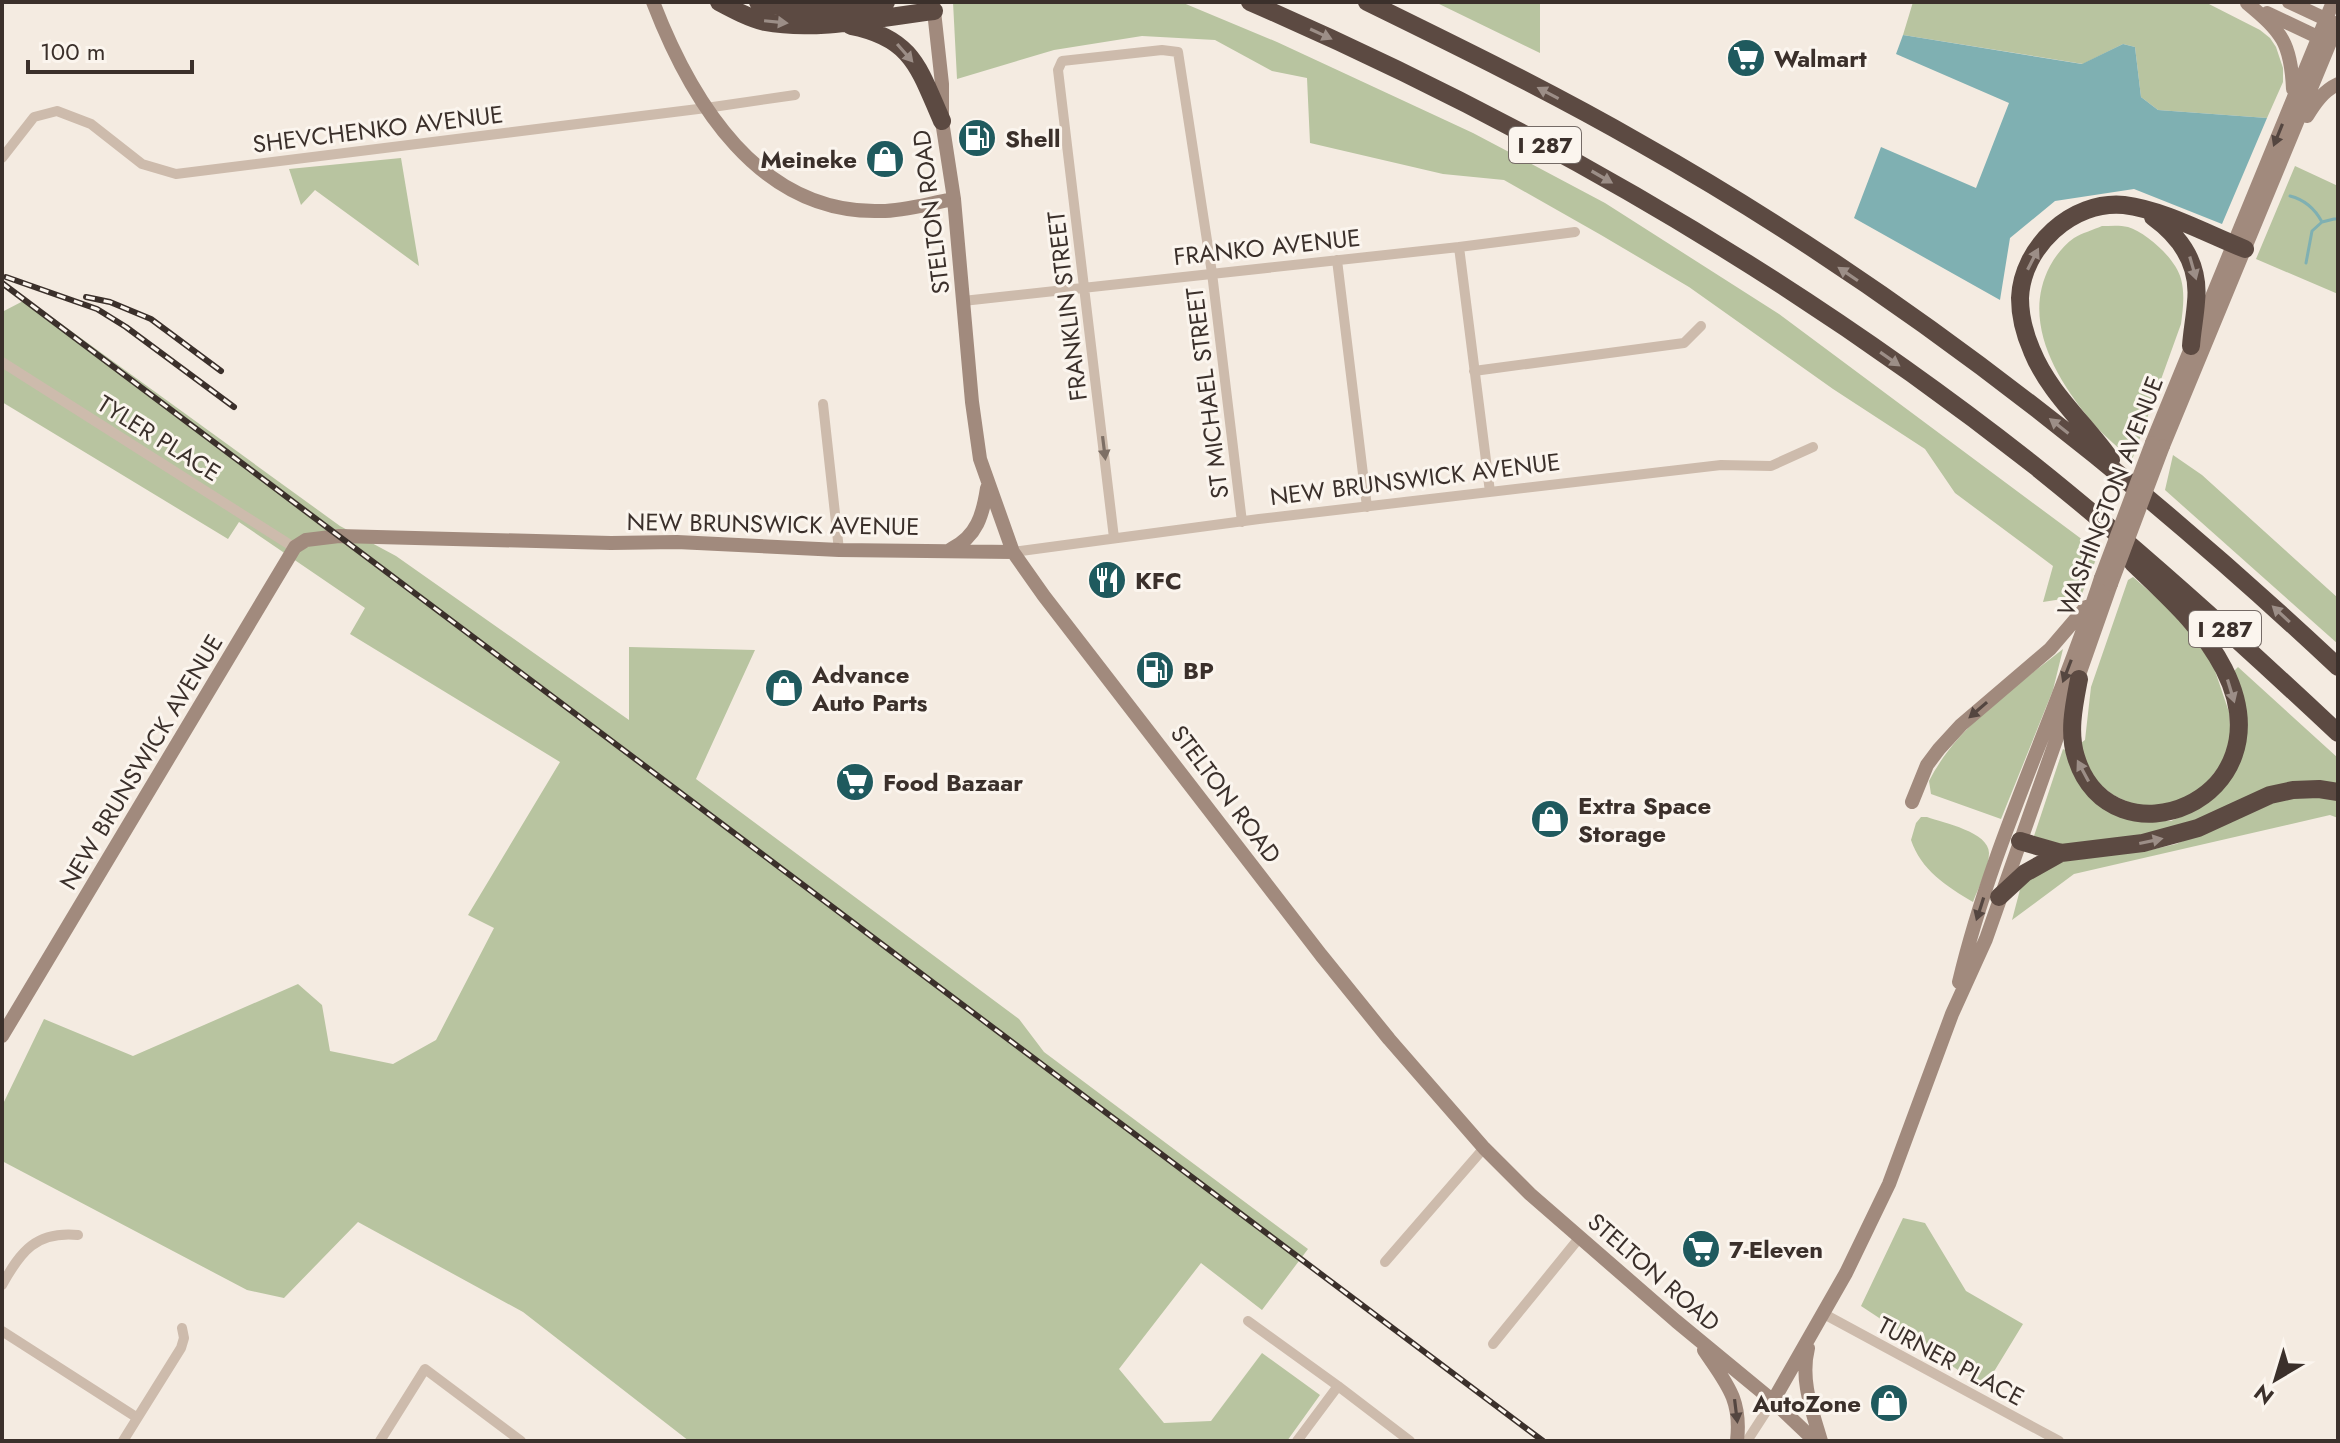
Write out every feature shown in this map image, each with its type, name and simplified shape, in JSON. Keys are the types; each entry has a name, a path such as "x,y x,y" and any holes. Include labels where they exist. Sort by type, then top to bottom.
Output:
{"highway":[{"path":"719,2 751,18 801,25 838,10 886,2"},
{"path":"758,2 838,10 934,6"},
{"name":"I 287","path":"1250,2 1466,103 1560,153 1711,240 1814,307 1904,368 2110,527 2338,733"},
{"name":"I 287","path":"1367,2 1466,50 1686,170 1782,229 1956,348 2120,474 2272,605 2338,667"},
{"path":"838,10 883,34 903,49 922,76 942,121"},
{"path":"2120,474 2095,437 2042,372 2025,334 2020,296 2031,260 2056,227 2074,216 2103,207 2123,205 2166,216 2239,247"},
{"path":"2144,210 2165,226 2191,258 2197,287 2191,346"},
{"path":"2079,679 2072,734 2076,758 2092,787 2112,803 2144,814 2179,810 2204,796 2218,783 2230,764 2239,735 2239,717 2225,670 2206,639 2173,600 2134,564 2110,527"},
{"path":"1999,897 2025,873 2061,853 2143,843 2172,836 2198,828 2270,795 2293,790 2338,792"},
{"path":"2020,841 2061,853"}],"main road":[{"path":"653,2 681,67 706,108 751,162 770,177 795,191 852,210 882,211 954,199"},
{"path":"2246,2 2329,42"},
{"path":"2246,2 2273,24 2286,43 2292,64 2293,97"},
{"path":"2289,2 2335,23"},
{"name":"WASHINGTON AVENUE","path":"1773,1401 1824,1314 1889,1184 1952,1014 1986,939 2079,679 2106,581 2191,346 2280,166 2329,42 2335,23 2333,2"},
{"name":"STELTON ROAD","path":"934,6 942,84 942,121 954,199 980,459 1013,552 1321,955 1484,1148 1530,1194 1773,1401 1815,1441"},
{"name":"WASHINGTON AVENUE","path":"2157,444 2239,247 2293,97 2329,42"},
{"path":"2280,166 2315,102 2338,84"},
{"path":"949,550 962,544 973,533 983,513 988,483"},
{"name":"NEW BRUNSWICK AVENUE","path":"2,1036 295,548 306,540 339,536 1013,552"},
{"name":"WASHINGTON AVENUE","path":"1952,1014 1969,943 1997,856 2094,598 2106,581"},
{"path":"1912,802 1927,765 1939,749 1961,725 2050,649 2094,598"},
{"path":"1812,1335 1805,1376 1808,1399 1821,1441"},
{"path":"1695,1337 1733,1393 1737,1441"}],"street":[{"name":"FRANKLIN STREET","path":"1114,538 1058,70 1062,61 1162,50 1178,52 1182,70"},
{"name":"ST MICHAEL STREET","path":"1182,70 1212,273 1242,522"},
{"name":"SHEVCHENKO AVENUE","path":"2,158 34,117 57,111 91,124 142,164 176,174 795,95"},
{"name":"FRANKO AVENUE","path":"963,301 1575,232"},
{"path":"1459,247 1490,492"},
{"path":"1337,260 1367,507"},
{"path":"1474,371 1684,343 1701,326"},
{"name":"TYLER PLACE","path":"2,362 295,548"},
{"path":"823,404 839,550"},
{"name":"NEW BRUNSWICK AVENUE","path":"1013,552 1721,465 1771,466 1813,447"},
{"path":"1385,1262 1484,1148"},
{"path":"2,1285 19,1257 32,1244 47,1236 63,1233 78,1235"},
{"path":"1493,1344 1580,1237"},
{"name":"TURNER PLACE","path":"1824,1314 2059,1441"},
{"path":"1248,1321 1410,1441"},
{"path":"123,1441 181,1348 184,1338 182,1328"},
{"path":"2,1331 136,1417"},
{"path":"380,1441 425,1369 521,1441"},
{"path":"1297,1441 1338,1386"},
{"name":"WASHINGTON AVENUE","path":"1747,1441 1773,1401"}],"green space":[{"path":"953,2 1181,2 1277,42 1473,133 1605,203 1779,314 2099,552 2081,596 2043,602 2053,566 1955,493 1925,449 1833,389 1689,287 1504,180 1443,174 1310,143 1307,78 1272,71 1215,40 1142,36 1054,50 957,79"},
{"path":"1435,2 1540,2 1540,53"},
{"path":"1913,2 2205,2 2270,38 2283,68 2283,82 2267,118 2158,110 2141,97 2135,47 2123,44 2083,64 1903,35"},
{"path":"401,158 419,266 315,190 301,205 289,169"},
{"path":"2295,166 2338,186 2338,294 2256,259"},
{"path":"2102,226 2128,227 2152,241 2173,263 2183,290 2181,324 2132,460 2075,401 2054,365 2041,326 2039,306 2042,286 2052,262 2074,238"},
{"path":"27,299 340,526 396,556 629,720 629,647 755,650 696,779 1019,1019 1044,1052 1308,1249 1262,1310 1201,1263 1119,1369 1164,1423 1211,1421 1262,1353 1320,1395 1287,1441 689,1441 523,1312 358,1222 284,1298 247,1290 2,1161 2,1106 44,1019 133,1056 298,984 322,1005 330,1051 393,1064 436,1040 494,928 468,915 560,762 350,634 365,608 239,522 228,539 2,402 2,312"},
{"path":"2173,455 2202,475 2338,598 2338,644 2165,490"},
{"path":"2133,577 2180,618 2213,665 2229,712 2231,739 2224,761 2198,793 2161,809 2137,806 2113,795 2096,781 2078,745 2085,740 2091,687 2128,580"},
{"path":"2063,649 2053,690 2001,819 1931,794 1929,781 1971,725"},
{"path":"2238,667 2338,758 2338,785 2177,830 2062,846 2033,839 2063,749 2068,751 2076,775 2152,821 2171,821 2214,798 2238,763 2234,671"},
{"path":"2296,796 2338,799 2338,818 2330,815 2074,874 2012,920 2022,882 2070,858 2146,851 2176,844"},
{"path":"1921,817 1964,829 1982,839 1987,846 1987,865 1973,902 1928,869 1915,851 1911,840"},
{"path":"1903,1218 1925,1223 1966,1291 2023,1324 1987,1383 1961,1372 1861,1306"}],"water":[{"path":"1903,35 2082,64 2123,44 2135,47 2141,97 2158,110 2267,118 2222,224 2134,189 2055,201 2010,238 2000,300 1854,218 1881,147 1976,188 2009,103 1896,54"}],"waterway":[{"path":"2290,196 2309,206 2322,222 2338,219"},
{"path":"2306,263 2312,231 2322,222"}],"railway":[{"path":"6,277 97,309 234,407"},
{"path":"2,283 1543,1441"},
{"path":"86,297 110,302 151,319 221,371"}],"place":[{"name":"Walmart","path":"1746,58"},
{"name":"Shell","path":"977,138"},
{"name":"Meineke","path":"885,159"},
{"name":"KFC","path":"1107,580"},
{"name":"BP","path":"1155,670"},
{"name":"Advance Auto Parts","path":"784,688"},
{"name":"Food Bazaar","path":"855,782"},
{"name":"Extra Space Storage","path":"1550,819"},
{"name":"7-Eleven","path":"1701,1249"},
{"name":"AutoZone","path":"1889,1403"}]}
